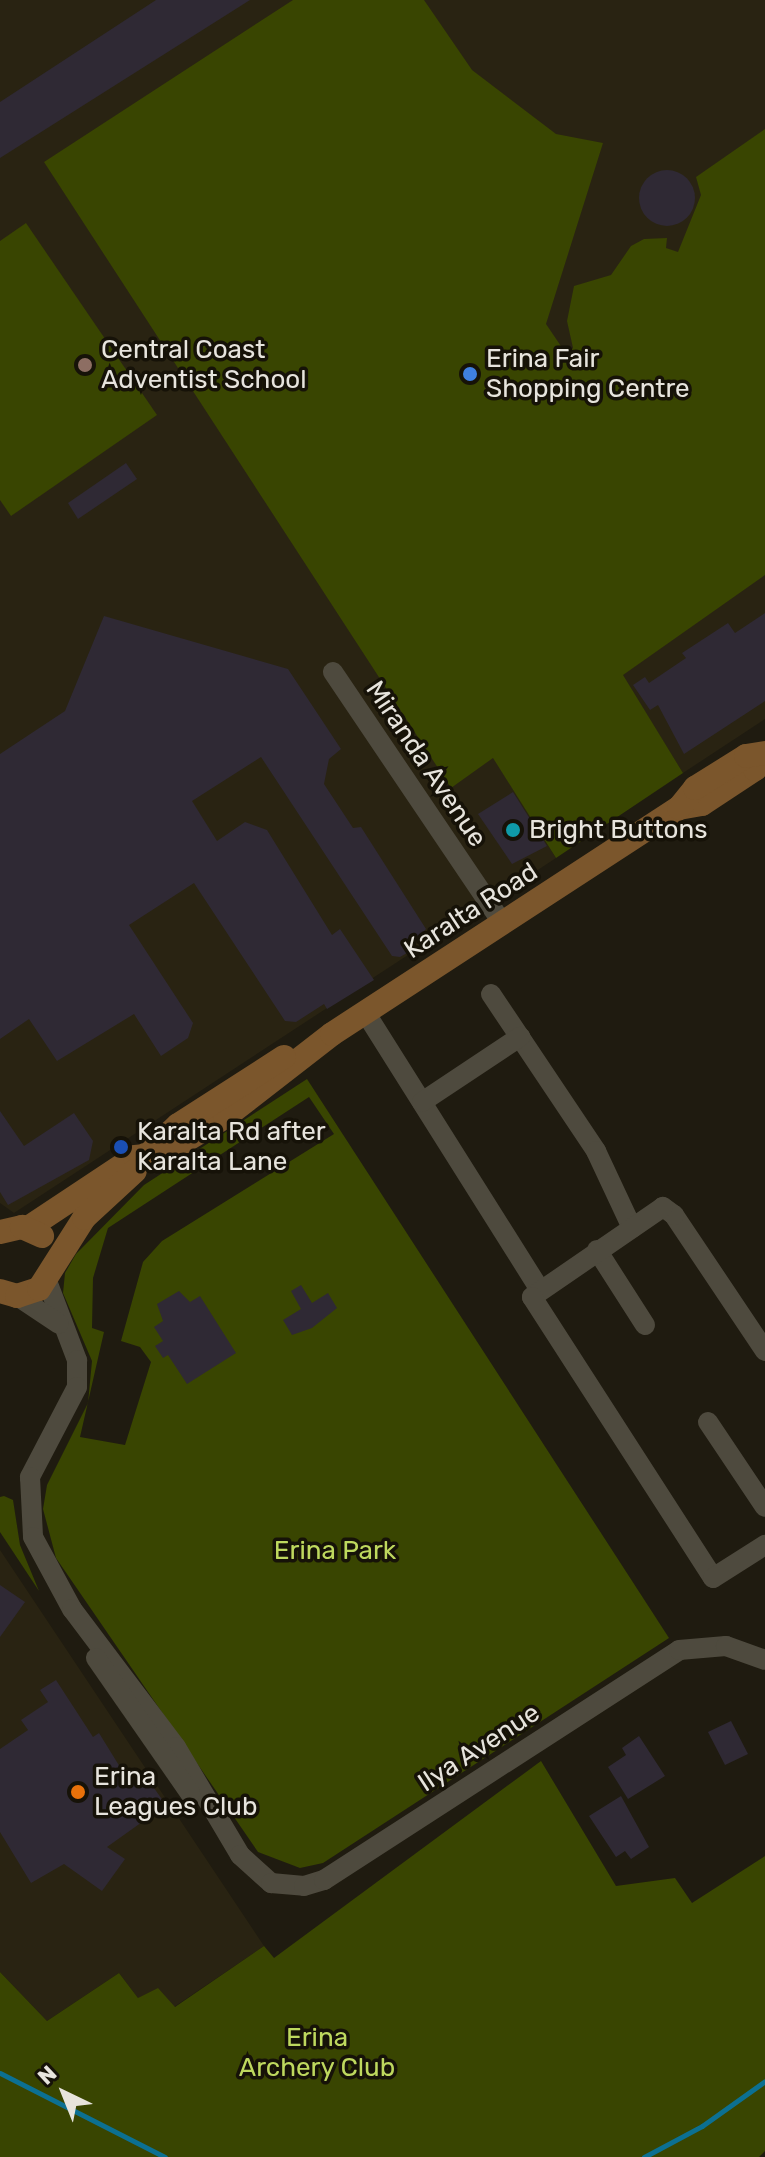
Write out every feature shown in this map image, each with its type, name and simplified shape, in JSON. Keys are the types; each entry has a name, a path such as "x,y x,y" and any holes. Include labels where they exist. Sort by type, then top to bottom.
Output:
{"street":[{"name":"Miranda Avenue","path":"333,672 503,924"},
{"name":"Karalta Road","path":"11,1225 135,1157 183,1142 225,1117 332,1034 679,808 695,788 732,764 762,755"},
{"path":"491,994 596,1151 632,1228"},
{"path":"365,1012 539,1288"},
{"path":"422,1102 520,1037"},
{"path":"6,1294 49,1274 84,1218 142,1165 151,1152"},
{"path":"765,1351 674,1215 663,1207 539,1288 532,1297 713,1578 765,1545"},
{"name":"Karalta Road","path":"11,1225 50,1248 49,1274"},
{"path":"597,1250 645,1325"},
{"name":"Ilya Avenue","path":"49,1274 59,1324 77,1360 77,1387 30,1477 29,1510 40,1554 86,1629 176,1747 233,1845 253,1871 271,1883 314,1885 679,1650 726,1646 765,1660"},
{"name":"Ilya Avenue","path":"6,1294 59,1324"},
{"path":"708,1422 765,1507"}],"shaded area":[{"path":"0,0 765,0 765,719 683,773 625,680 497,763 556,858 14,1213 0,1203"},
{"path":"0,1550 264,1946 174,2007 138,1998 119,1973 47,2021 0,1972"}],"green space":[{"name":"Erina Fair Shopping Centre","path":"293,0 424,0 472,70 556,134 603,143 546,324 567,355 573,348 567,321 574,286 611,275 631,246 644,239 667,238 666,248 678,252 701,195 696,177 765,129 765,575 623,675 683,773 556,858 493,758 451,788 44,162"},
{"path":"26,223 157,415 11,516 0,500 0,241"},
{"name":"Erina Park","path":"307,1079 669,1638 323,1863 300,1868 258,1852 56,1558 43,1509 47,1485 88,1404 80,1437 125,1445 151,1362 140,1347 121,1341 143,1262 162,1241 334,1134 309,1097 108,1228 93,1278 92,1328 104,1332 88,1401 92,1361 63,1293 65,1273 76,1254 144,1185"},
{"path":"0,1497 13,1500 20,1545 39,1591 0,1532"},
{"name":"Erina Archery Club","path":"541,1761 616,1886 675,1878 692,1903 765,1856 765,2151 759,2157 0,2157 0,1972 47,2021 119,1973 138,1998 158,1988 175,2007 264,1946 274,1958"}],"building":[{"path":"156,0 250,0 0,158 0,102"},
{"path":"667,170 687,178 695,198 687,218 667,226 647,218 639,198 647,178"},
{"path":"126,463 137,479 78,519 68,503"},
{"path":"765,613 765,701 684,754 658,705 650,710 633,685 645,677 649,683 686,658 682,653 728,623 735,633"},
{"path":"104,616 288,669 341,749 329,759 324,784 353,828 361,827 426,929 412,944 414,949 400,957 392,956 261,757 192,801 217,841 245,822 267,830 332,935 340,929 374,980 327,1009 324,1004 296,1022 285,1021 194,883 129,925 193,1023 188,1038 161,1056 134,1014 57,1061 29,1019 0,1039 0,754 65,711"},
{"name":"Bright Buttons","path":"513,792 547,846 512,864 478,814"},
{"path":"0,1111 24,1146 74,1113 93,1141 89,1160 8,1205 0,1192"},
{"path":"301,1285 312,1303 328,1293 337,1308 312,1328 292,1335 283,1320 301,1309 291,1291"},
{"path":"179,1291 190,1302 200,1296 236,1353 187,1384 168,1355 163,1358 155,1346 163,1341 154,1327 163,1321 157,1304"},
{"path":"0,1585 25,1602 0,1637"},
{"name":"Erina Leagues Club","path":"56,1680 93,1737 99,1733 128,1780 142,1771 166,1805 107,1847 125,1859 102,1891 64,1864 31,1883 0,1832 0,1749 28,1730 21,1720 48,1702 40,1690"},
{"path":"731,1721 748,1754 725,1765 708,1732"},
{"path":"639,1736 665,1776 628,1799 608,1767 626,1755 622,1748"},
{"path":"621,1796 649,1847 631,1859 625,1851 616,1857 589,1816"}],"waterway":[{"path":"0,2073 165,2157"},
{"path":"644,2157 702,2126 765,2081"}],"place":[{"name":"Central Coast Adventist School","path":"85,365"},
{"name":"Erina Fair Shopping Centre","path":"470,374"},
{"name":"Bright Buttons","path":"513,830"},
{"name":"Karalta Rd after Karalta Lane","path":"121,1147"},
{"name":"Erina Leagues Club","path":"78,1792"}]}
